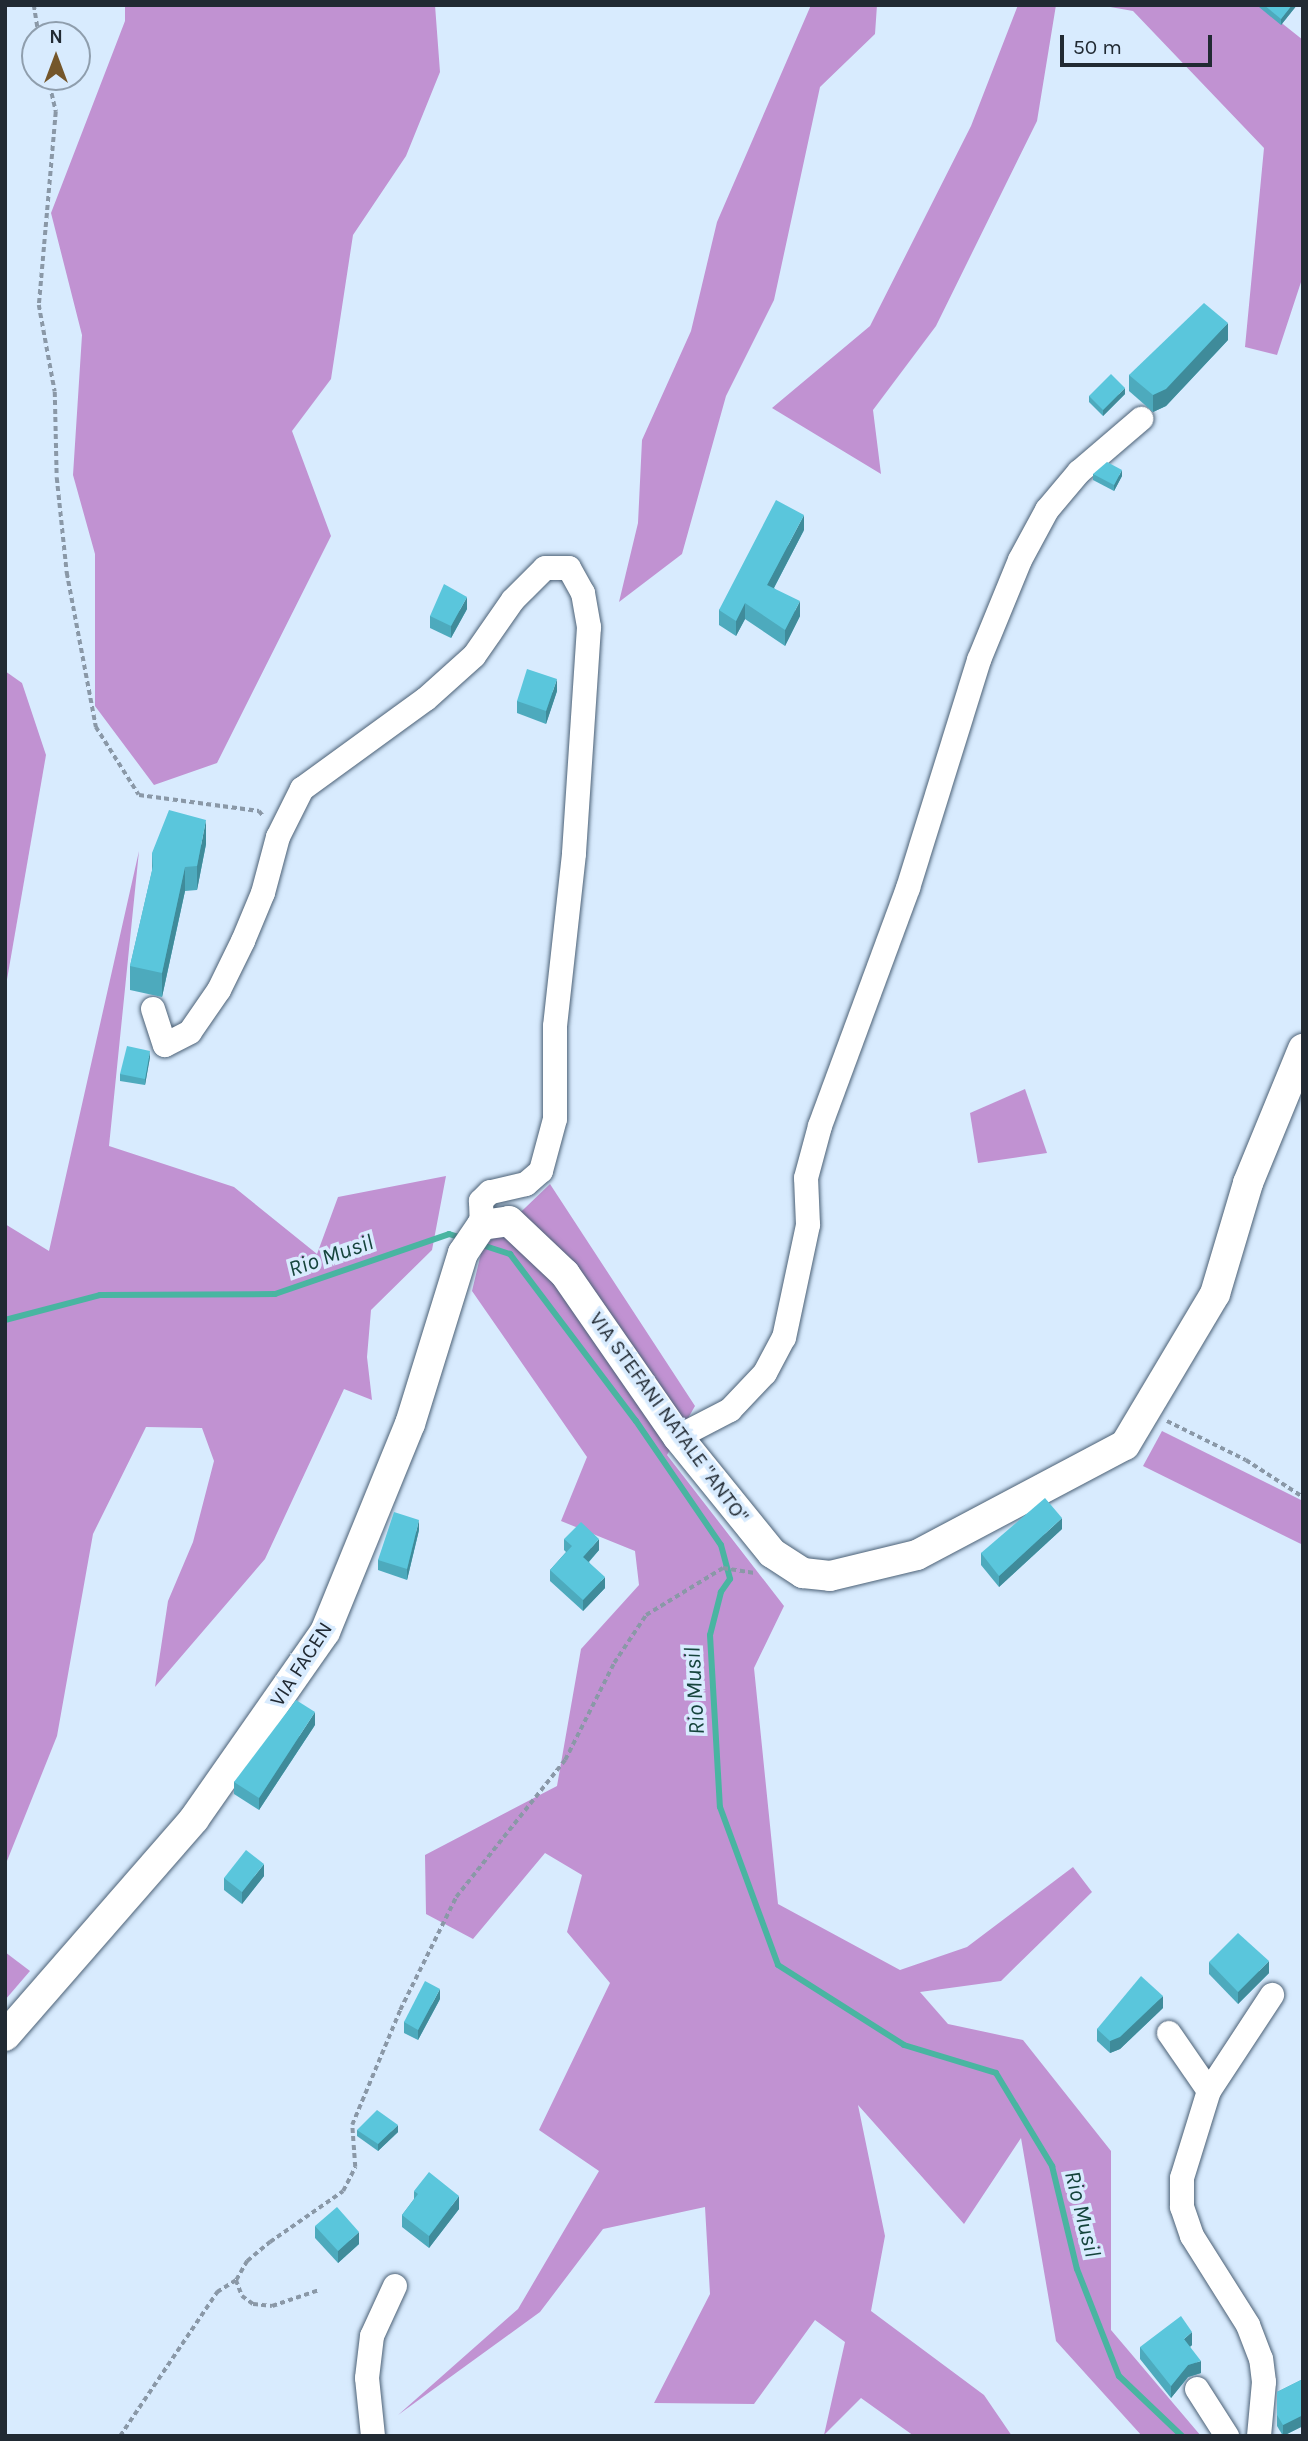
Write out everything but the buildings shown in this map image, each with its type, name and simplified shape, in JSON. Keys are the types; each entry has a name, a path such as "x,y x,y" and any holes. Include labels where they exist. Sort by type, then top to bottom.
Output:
{"street":[{"path":"678,1437 730,1409 765,1373 784,1338 808,1225 806,1178 820,1126 908,888 979,660 1020,560 1046,510 1079,472 1141,419"},
{"path":"153,1009 164,1045 190,1032 219,990 243,941 263,893 278,837 302,789 426,699 474,656 513,600 545,568 569,568 583,593 589,626 574,854 555,1027 555,1119 541,1171 526,1184 490,1192 481,1201 482,1225"},
{"name":"VIA STEFANI NATALE \"ANTO\"","path":"482,1225 509,1221 565,1274 678,1437 772,1553 803,1573 830,1576 916,1555 1018,1504 1125,1445 1215,1294 1248,1183 1303,1049"},
{"name":"VIA FACEN","path":"5,2036 194,1819 325,1632 410,1424 463,1253 482,1225"},
{"path":"1259,2436 1264,2382 1261,2359 1248,2325 1192,2236 1182,2207 1187,2150 1209,2091 1272,1995"},
{"path":"1169,2032 1209,2091"},
{"path":"373,2436 367,2378 372,2336 395,2286"},
{"path":"1197,2389 1227,2436"}],"path":[{"path":"51,91 56,112 39,305 55,392 57,478 67,573 96,727 139,795 259,811 278,837"},
{"path":"1145,1410 1246,1460 1303,1497"},
{"path":"120,2436 217,2292 236,2280 247,2261 270,2242 343,2191 355,2167 352,2125 400,2010 456,1897 565,1760 614,1663 646,1615 723,1568 730,1567"},
{"path":"236,2280 242,2296 253,2304 272,2306 319,2290"}],"shaded area":[{"path":"125,5 435,5 440,72 406,156 353,235 331,379 292,431 331,536 217,763 154,785 95,706 95,554 73,475 82,335 51,213 125,21"},
{"path":"811,5 877,5 875,34 820,87 774,300 726,396 682,554 619,602 638,523 642,440 691,331 717,222"},
{"path":"1018,5 1056,5 1037,121 936,326 873,410 881,474 772,408 870,326 971,126"},
{"path":"1099,5 1259,5 1303,40 1303,276 1277,355 1245,347 1264,148 1133,11"},
{"path":"5,671 22,683 46,755 5,991"},
{"path":"139,851 109,1146 234,1187 317,1254 338,1197 446,1176 432,1250 371,1310 367,1357 372,1400 344,1389 265,1559 155,1687 168,1601 193,1542 214,1461 202,1428 146,1427 93,1534 57,1736 5,1866 5,1224 49,1251"},
{"path":"1025,1089 1047,1153 978,1163 970,1113"},
{"path":"550,1184 695,1406 667,1455 784,1606 754,1668 778,1904 900,1970 967,1947 1073,1867 1092,1892 1001,1981 920,1992 948,2024 1023,2040 1111,2151 1111,2330 1201,2436 1142,2436 1056,2341 1021,2138 964,2224 858,2105 885,2236 871,2311 984,2395 1012,2436 914,2436 861,2398 824,2435 845,2342 815,2320 754,2404 654,2403 710,2294 705,2207 603,2229 540,2312 398,2415 518,2309 599,2171 539,2130 610,1983 567,1932 582,1875 545,1853 473,1939 426,1914 425,1855 557,1786 581,1649 639,1585 635,1551 561,1521 587,1457 472,1291 482,1249"},
{"path":"1162,1431 1303,1501 1303,1545 1143,1466"},
{"path":"5,1952 30,1971 5,2000"}],"waterway":[{"name":"Rio Musil","path":"5,1320 100,1295 275,1294 449,1234 462,1238"},
{"name":"Rio Musil","path":"479,1244 510,1254 636,1421 721,1545 730,1579 721,1592 710,1635 720,1807 778,1965 904,2045 996,2073 1052,2166 1077,2269 1119,2376 1182,2436"}]}
